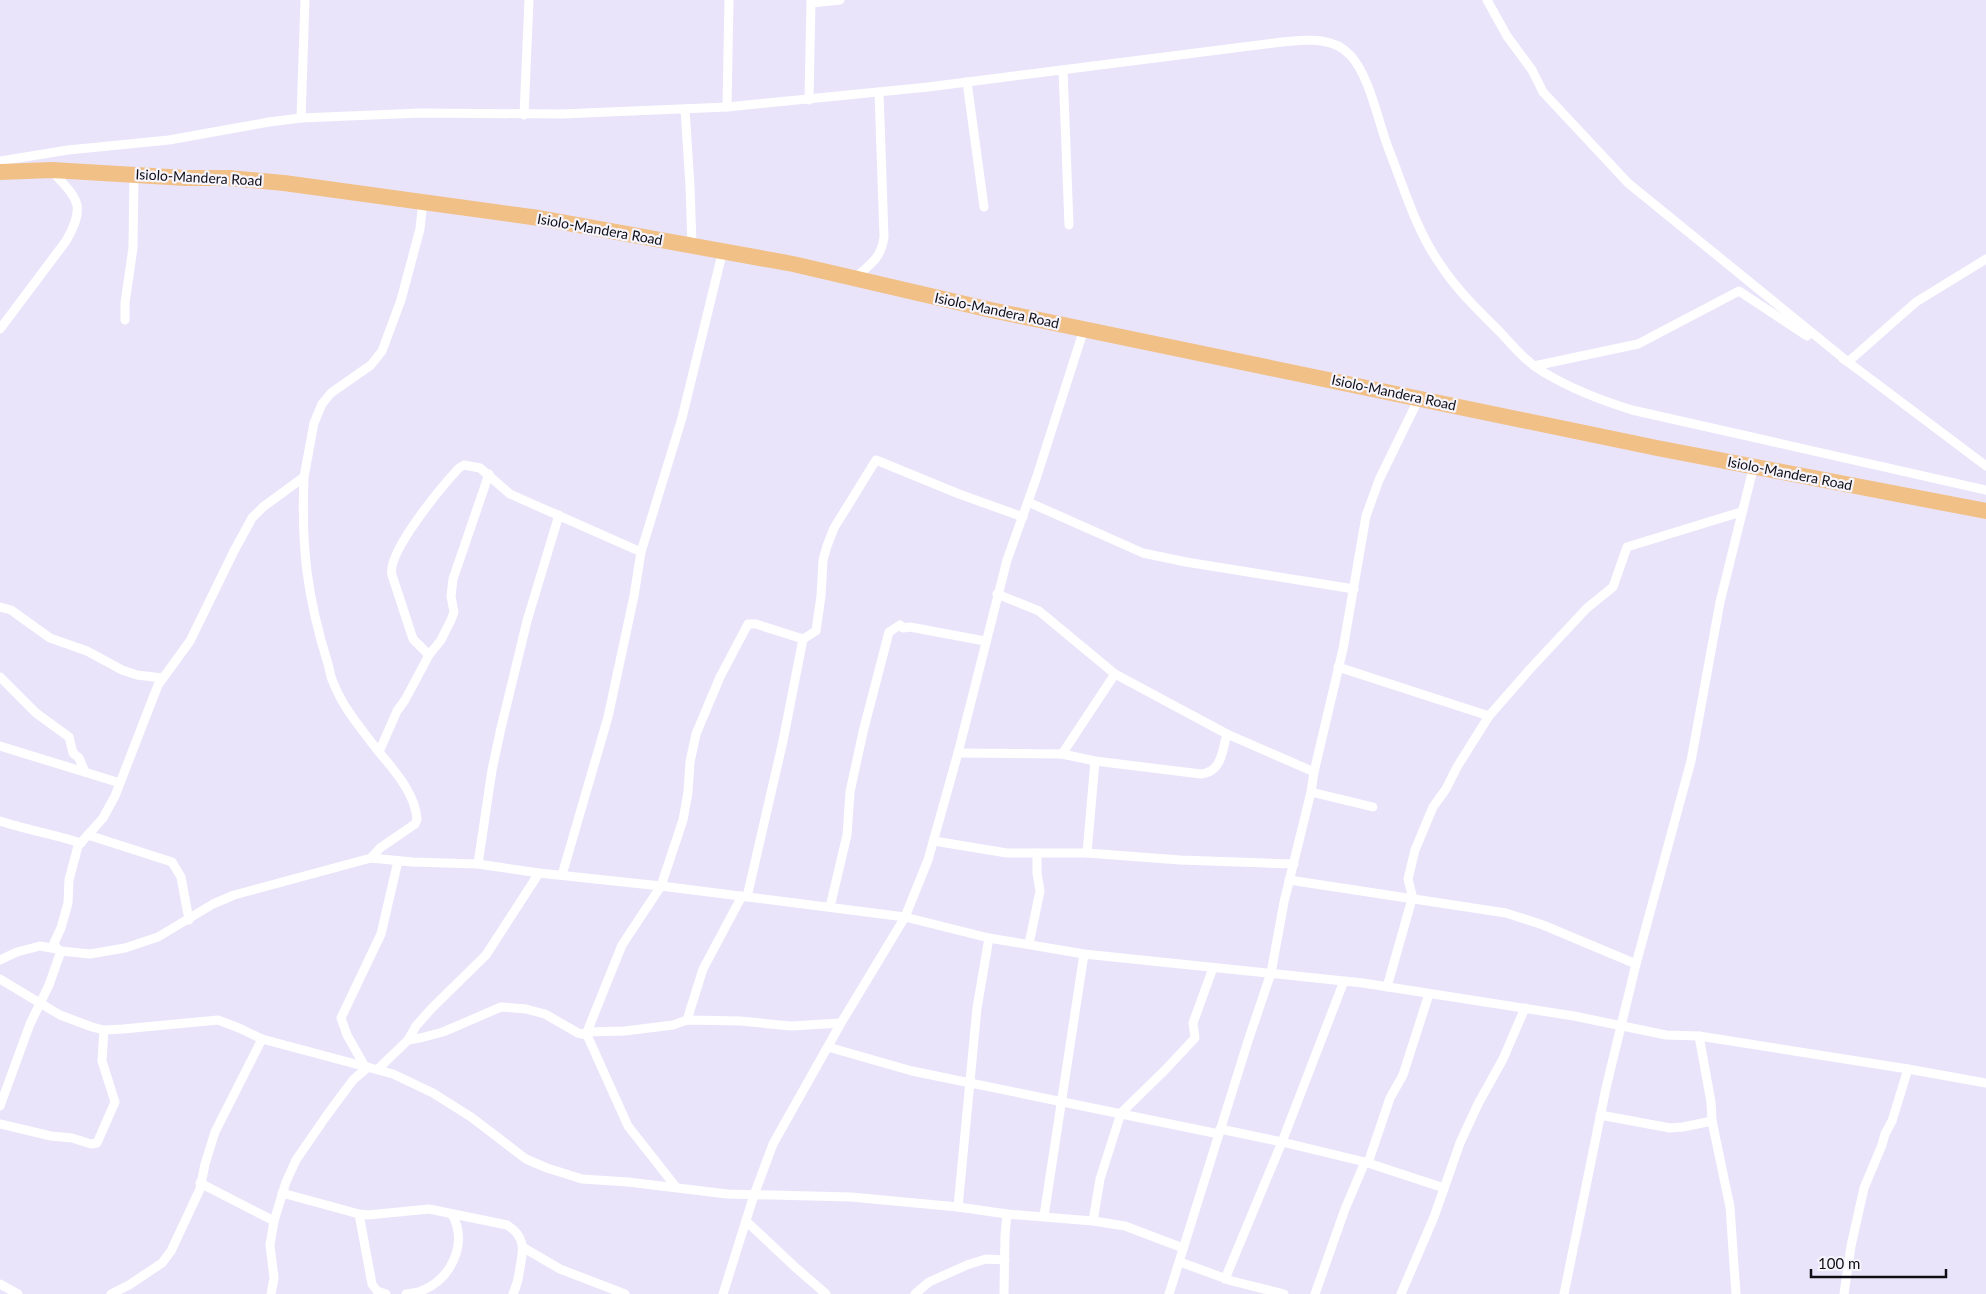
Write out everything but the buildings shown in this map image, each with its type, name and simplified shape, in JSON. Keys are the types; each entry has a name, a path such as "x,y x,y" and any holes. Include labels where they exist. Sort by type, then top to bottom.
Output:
{"highway":[{"name":"Isiolo-Mandera Road","path":"0,172 52,170 284,182 540,218 723,250 855,278 991,310 1657,448 1754,465 1986,511"}],"street":[{"path":"301,118 305,0"},
{"path":"524,115 529,0"},
{"path":"728,107 726,70 729,0"},
{"path":"809,100 811,2 840,0"},
{"path":"1487,0 1507,36 1532,70 1544,92 1628,183 1848,362 1986,466"},
{"path":"0,161 68,150 169,140 301,118 421,113 524,115 728,107 809,100 1282,42 1317,40 1342,48 1358,65 1364,75 1378,119 1413,213 1440,264 1488,320 1534,366 1555,379 1602,400 1632,410 1986,490"},
{"path":"1063,70 1069,226"},
{"path":"967,82 984,207"},
{"path":"855,278 880,254 883,242 879,92"},
{"path":"685,109 692,245"},
{"path":"0,329 74,228 79,206 76,198 52,170"},
{"path":"125,320 125,303 133,248 134,174"},
{"path":"371,858 380,848 415,824 418,819 411,798 395,771 349,714 332,681 314,619 304,554 304,476 314,423 322,404 331,393 371,365 382,351 401,300 420,229 423,201"},
{"path":"562,875 608,717 634,596 641,552 682,418 723,250"},
{"path":"1848,362 1916,302 1986,259"},
{"path":"1534,366 1638,344 1739,291 1848,362"},
{"path":"724,1294 754,1195 773,1144 841,1023 905,917 934,841 958,753 997,594 1084,329"},
{"path":"1170,1294 1248,1041 1272,973 1289,880 1311,792 1338,667 1354,589 1366,516 1386,463 1419,398"},
{"path":"676,1188 628,1126 587,1034 622,945 661,886 683,820 688,792 690,762 696,734 720,676 748,624 802,639 816,631 820,607 823,560 834,528 876,460 959,494 1024,516"},
{"path":"429,655 413,639 391,571 393,560 421,514 464,464 474,466 489,474 510,494 641,552"},
{"path":"1564,1294 1600,1115 1636,964 1691,761 1720,602 1754,465"},
{"path":"379,752 397,712 406,700 429,655 441,640 453,614 451,596 454,579 489,474"},
{"path":"59,950 54,943 61,928 68,903 71,869 81,843 106,813 162,678 190,641 237,544 252,518 263,507 304,476"},
{"path":"1028,502 1143,553 1186,562 1354,589"},
{"path":"1387,987 1412,899 1408,879 1419,840 1434,808 1489,716 1587,608 1613,587 1627,547 1741,512"},
{"path":"478,864 499,736 527,621 559,515"},
{"path":"997,594 1039,611 1115,674 1227,734 1314,772"},
{"path":"0,606 11,610 50,638 87,651 122,670 138,675 162,678"},
{"path":"830,907 847,834 850,792 863,732 890,632 900,624 903,628 910,627 985,641"},
{"path":"687,1020 702,969 744,896 783,741 802,639"},
{"path":"1338,667 1489,716"},
{"path":"1062,754 1115,674"},
{"path":"0,677 36,713 69,737 73,754 79,758 85,772"},
{"path":"958,753 1062,754 1095,761 1192,773 1207,773 1211,772 1219,764 1227,734"},
{"path":"0,746 120,783"},
{"path":"1088,853 1095,761"},
{"path":"1311,792 1372,807"},
{"path":"0,821 29,830 62,836 81,843"},
{"path":"88,836 172,862 181,877 189,920"},
{"path":"934,841 993,852 1088,853 1180,860 1294,864"},
{"path":"1029,944 1040,890 1037,873 1037,853"},
{"path":"0,960 29,948 40,946 90,954 126,948 158,937 213,904 234,895 371,858 478,864 905,917 989,938 1084,954 1387,987 1621,1024 1666,1034 1698,1036 1986,1083"},
{"path":"366,1066 347,1035 341,1018 381,934 398,861"},
{"path":"378,1070 408,1040 423,1017 486,955 539,873"},
{"path":"1289,880 1506,913 1543,925 1636,964"},
{"path":"958,1207 977,1008 989,938"},
{"path":"0,1106 30,1024 49,985 59,950"},
{"path":"1044,1216 1084,954"},
{"path":"1093,1221 1100,1178 1121,1113 1166,1070 1195,1038 1193,1022 1213,968"},
{"path":"0,979 39,1003 76,1022 104,1030 218,1020 262,1038 393,1074 433,1093 471,1117 526,1159 546,1168 582,1179 754,1195 851,1198 1093,1221 1124,1226 1183,1248"},
{"path":"1226,1279 1282,1142 1344,981"},
{"path":"1315,1294 1345,1209 1367,1162 1390,1098 1403,1075 1429,994"},
{"path":"408,1040 443,1032 501,1007 526,1009 545,1014 578,1033 587,1034 625,1031 687,1020 740,1020 791,1026 841,1023"},
{"path":"1401,1294 1434,1217 1460,1142 1503,1059 1525,1008"},
{"path":"0,1124 50,1136 72,1138 97,1144 115,1102 102,1061 104,1030"},
{"path":"1698,1036 1711,1102 1712,1121 1730,1207 1736,1294"},
{"path":"112,1294 129,1285 162,1262 171,1251 200,1189 200,1183 215,1132 262,1038"},
{"path":"828,1047 912,1071 969,1083 1060,1102 1282,1142 1367,1162 1444,1188"},
{"path":"271,1294 274,1278 270,1246 274,1221 282,1193 296,1160 304,1147 353,1080 366,1066"},
{"path":"1844,1294 1851,1246 1864,1188 1895,1112 1908,1069"},
{"path":"1600,1115 1670,1128 1712,1121"},
{"path":"200,1183 274,1221"},
{"path":"282,1193 359,1214 368,1215 429,1209 508,1225 516,1230 524,1248 517,1285 513,1294"},
{"path":"359,1214 372,1284 377,1291 386,1294"},
{"path":"406,1294 422,1291 437,1281 454,1261 458,1239 456,1222 452,1214"},
{"path":"1004,1294 1008,1214"},
{"path":"746,1221 795,1268 826,1294"},
{"path":"524,1248 560,1269 625,1294"},
{"path":"915,1294 935,1278 967,1265 986,1259 1005,1260"},
{"path":"1180,1262 1226,1279 1284,1294"},
{"path":"0,1284 18,1294"}]}
